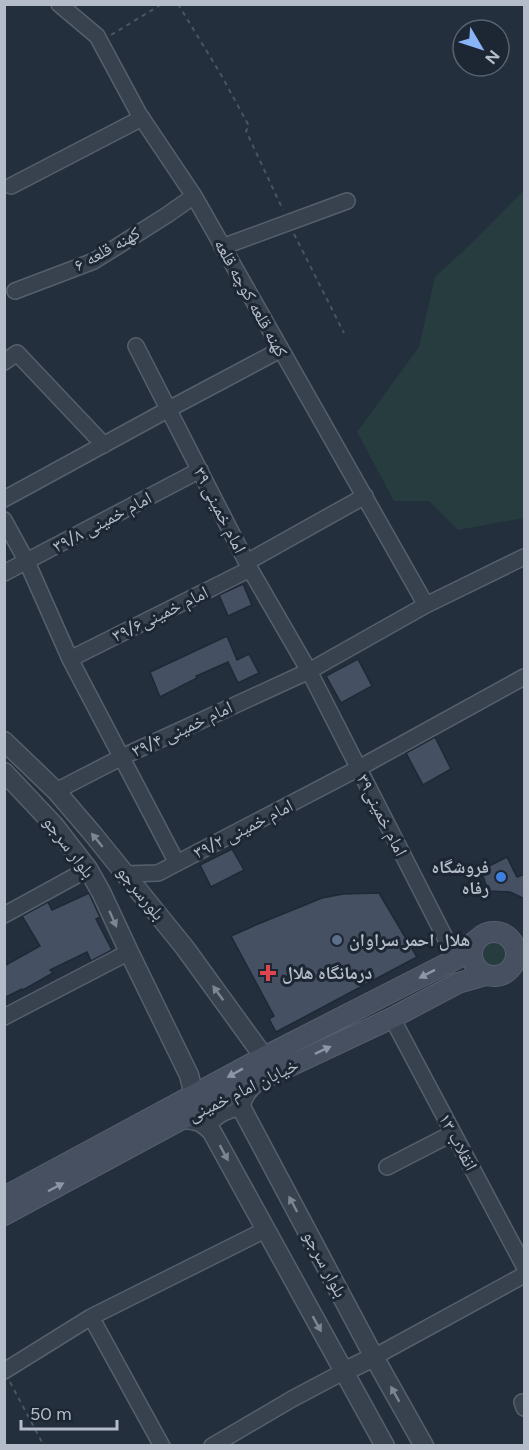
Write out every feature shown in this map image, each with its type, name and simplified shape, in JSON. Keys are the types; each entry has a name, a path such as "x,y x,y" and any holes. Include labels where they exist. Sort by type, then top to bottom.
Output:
{"main road":[{"path":"501,932 525,926"},
{"path":"487,932 501,932 507,935 516,946 520,956 504,974 486,975 480,972 473,961 472,947 480,936 487,932"},
{"name":"خیابان امام خمینی","path":"4,1197 264,1057 456,959 475,941"},
{"name":"خیابان امام خمینی","path":"4,1215 255,1082 392,1018 458,983 486,975"}],"street":[{"name":"کهنه قلعه کوچه قلعه","path":"58,4 97,36 142,118 194,196 426,605"},
{"path":"11,186 142,118"},
{"name":"کهنه قلعه ۶","path":"15,291 94,261 194,196"},
{"path":"222,247 347,201"},
{"name":"امام خمینی ۳۹","path":"136,346 249,566 309,671"},
{"path":"4,499 280,350"},
{"path":"4,362 17,353 104,445"},
{"name":"امام خمینی ۳۹/۸","path":"4,573 200,470"},
{"name":"امام خمینی۳۹/۶","path":"70,659 249,566 365,496"},
{"path":"4,520 27,562 70,659 177,863"},
{"name":"امام خمینی ۳۹/۴","path":"56,791 122,757 309,671 426,605 525,557"},
{"name":"امام خمینی۳۹","path":"309,671 456,959"},
{"name":"امام خمینی ۳۹/۲","path":"124,874 158,873 359,768 525,677"},
{"name":"بلورسرجو","path":"4,741 36,769 56,791 185,948 264,1057"},
{"name":"بلوار سرجو","path":"4,772 36,805 88,869 189,1075 194,1095"},
{"path":"36,805 56,791"},
{"path":"4,915 88,869"},
{"path":"4,1017 129,952"},
{"name":"انقلاب ۱۳","path":"392,1018 525,1266"},
{"path":"183,1119 198,1120 206,1125 232,1107 241,1107 245,1094 255,1082"},
{"name":"بلوار سرجو","path":"241,1107 424,1446"},
{"name":"بلوار سرجو","path":"206,1125 220,1145 385,1446"},
{"path":"387,1167 453,1133"},
{"path":"4,1371 91,1317 265,1230"},
{"path":"212,1446 292,1399 525,1275"},
{"path":"91,1317 162,1446"}],"path":[{"path":"100,41 162,4"},
{"path":"178,4 249,126 246,131 288,222 344,333"},
{"path":"4,1371 44,1446"}],"green space":[{"path":"524,190 524,518 458,530 429,501 394,501 357,432 419,347 435,277"},
{"path":"495,939 506,943 510,954 506,965 495,969 484,965 480,954 484,943"}],"building":[{"path":"243,584 252,605 228,616 219,595"},
{"path":"227,636 237,660 249,654 259,673 238,683 228,662 196,676 197,678 160,697 150,672"},
{"path":"358,659 372,686 341,703 326,676"},
{"path":"435,737 451,769 423,785 406,753"},
{"path":"232,849 244,870 211,887 200,865"},
{"path":"507,857 517,877 525,874 525,899 510,892 488,891 481,870"},
{"path":"89,893 100,917 96,919 112,950 91,961 87,952 50,970 53,973 23,990 4,998 4,966 40,946 22,916 48,902 52,910"},
{"name":"هلال احمر سراوان","path":"379,893 417,957 276,1032 269,1019 274,1016 231,936 322,898 343,894"}],"place":[{"name":"فروشگاه رفاه","path":"501,877"},
{"name":"هلال احمر سراوان","path":"337,940"},
{"name":"درمانگاه هلال","path":"268,973"}]}
